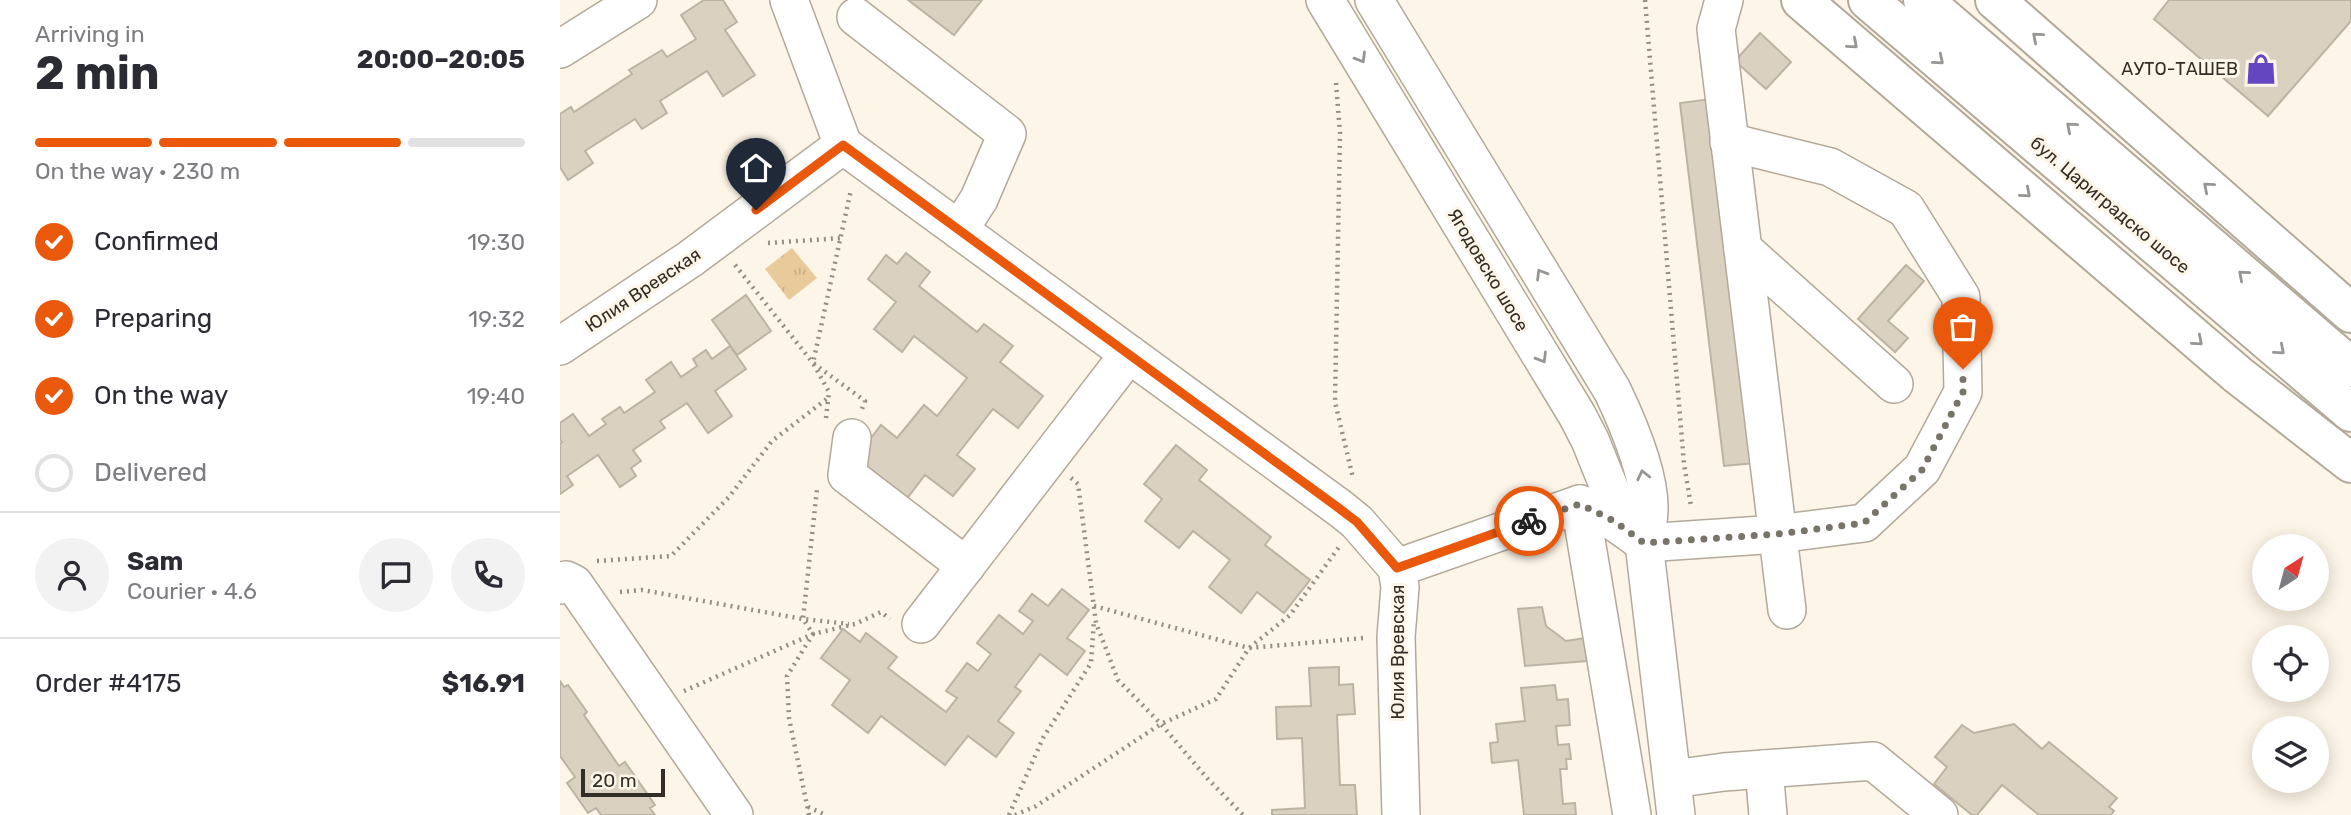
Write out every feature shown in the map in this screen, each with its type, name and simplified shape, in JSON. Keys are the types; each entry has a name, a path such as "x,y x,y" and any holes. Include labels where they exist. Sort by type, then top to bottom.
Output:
{"main road":[{"path":"1801,0 2238,375 2351,463"},
{"name":"бул. Цариградско шосе","path":"1868,0 2351,412"},
{"name":"бул. Цариградско шосе","path":"1923,0 2351,368"},
{"path":"1995,0 2351,313"}],"street":[{"path":"560,49 638,0"},
{"path":"789,0 843,145"},
{"name":"Ягодовско шосе","path":"1325,0 1577,415 1614,497 1644,543"},
{"name":"Ягодовско шосе","path":"1374,0 1612,390 1632,435 1649,508 1644,543 1676,815"},
{"path":"1724,0 1716,29 1787,610"},
{"path":"856,17 1007,134 979,200 959,230"},
{"path":"1397,568 1580,504 1614,521 1644,543 1778,534 1864,523 1922,470 1963,392 1961,297 1906,209 1830,167 1729,142"},
{"name":"Юлия Вревская","path":"560,346 690,259 843,145 1357,522 1397,568 1400,587 1396,637 1401,815"},
{"path":"1742,249 1894,384"},
{"path":"921,624 1129,354"},
{"path":"852,438 847,475 966,566"},
{"path":"1580,504 1632,815"},
{"path":"570,587 659,706 734,815"},
{"path":"1673,779 1724,772 1872,761 1939,815"},
{"path":"1764,769 1768,815"}],"path":[{"path":"1644,543 1691,506 1684,464 1645,0"},
{"path":"1015,815 1036,806 1161,724 1216,699 1249,648 1290,615 1357,522 1361,510 1335,402 1340,133 1336,80"},
{"path":"791,243 842,238"},
{"path":"735,265 813,363 865,401 852,438"},
{"path":"828,398 772,441 729,496 671,556 580,563 570,587 642,590 803,619 855,624"},
{"path":"1049,458 1078,484 1096,624 1118,680 1243,815"},
{"path":"1094,608 1249,648 1396,637"},
{"path":"1009,815 1042,738 1091,663 1094,608"},
{"path":"659,706 686,690 813,634 855,624 881,611 905,631 921,624"},
{"path":"808,807 826,815"}],"green space":[{"path":"792,248 817,278 789,300 765,269"}],"building":[{"path":"704,0 723,0 737,22 725,30 755,75 723,96 707,71 660,101 667,113 642,129 635,119 585,151 593,163 568,180 560,167 560,114 571,107 574,112 632,74 629,70 662,50 667,57 696,39 681,15"},
{"path":"908,0 982,0 954,35"},
{"name":"АУТО-ТАШЕВ","path":"2169,0 2351,0 2351,21 2268,116 2154,19"},
{"path":"1760,33 1791,62 1766,89 1735,61"},
{"path":"1711,99 1755,463 1724,466 1680,103"},
{"path":"906,253 930,272 919,286 977,332 984,324 1013,346 1000,362 1043,396 1018,428 993,409 957,455 975,469 953,496 925,475 905,501 854,460 881,425 897,438 924,405 937,416 967,378 914,336 902,352 874,329 896,302 868,279 886,255 897,264"},
{"path":"1906,265 1924,281 1888,321 1908,338 1895,352 1858,319"},
{"path":"746,295 771,331 737,355 712,320"},
{"path":"730,346 746,369 715,391 732,416 708,433 687,403 660,421 665,428 633,450 641,461 631,468 636,476 620,487 598,455 567,476 573,485 560,494 560,423 573,414 589,436 606,424 602,419 620,407 624,413 655,392 646,380 671,362 681,377 697,366 693,359 706,350 712,359"},
{"path":"1176,445 1207,470 1199,480 1271,537 1265,545 1310,580 1284,613 1257,592 1241,613 1209,587 1230,560 1193,531 1179,548 1145,521 1162,499 1144,484"},
{"path":"1062,589 1089,610 1067,638 1085,651 1067,675 1040,654 1015,687 1021,691 998,721 1014,733 996,757 968,736 945,765 881,716 868,733 832,705 850,680 821,658 843,629 860,642 866,633 897,657 888,668 946,712 957,698 946,691 967,663 978,671 991,654 977,643 999,615 1023,634 1033,621 1019,611 1032,594 1048,606"},
{"path":"1542,607 1546,626 1566,641 1585,638 1587,661 1525,666 1518,609"},
{"path":"1339,667 1339,685 1353,684 1355,714 1337,715 1340,785 1355,785 1357,815 1272,815 1272,810 1305,808 1302,738 1277,739 1276,707 1311,706 1309,668"},
{"path":"560,681 564,687 568,685 587,712 584,715 619,766 625,762 655,805 650,808 655,815 601,815 596,808 588,813 567,783 575,777 560,756"},
{"path":"1555,685 1557,700 1568,699 1570,725 1556,726 1558,745 1569,744 1571,759 1566,759 1567,769 1560,769 1563,804 1575,803 1576,815 1524,815 1518,760 1492,763 1490,743 1498,742 1496,724 1525,721 1521,688"},
{"path":"2014,724 2042,749 2049,742 2117,798 2109,807 2114,811 2111,815 2039,815 2002,785 1977,815 1972,815 1934,784 1947,767 1935,757 1962,725 1974,733"}],"way so far":[{"path":"1529,521 1580,504 1614,521 1644,543 1778,534 1864,523 1922,470 1963,392 1963,369"}],"place":[{"name":"АУТО-ТАШЕВ","path":"2261,69"}],"route":[{"path":"756,210 843,145 1340,509 1357,522 1397,568 1529,521"}]}
